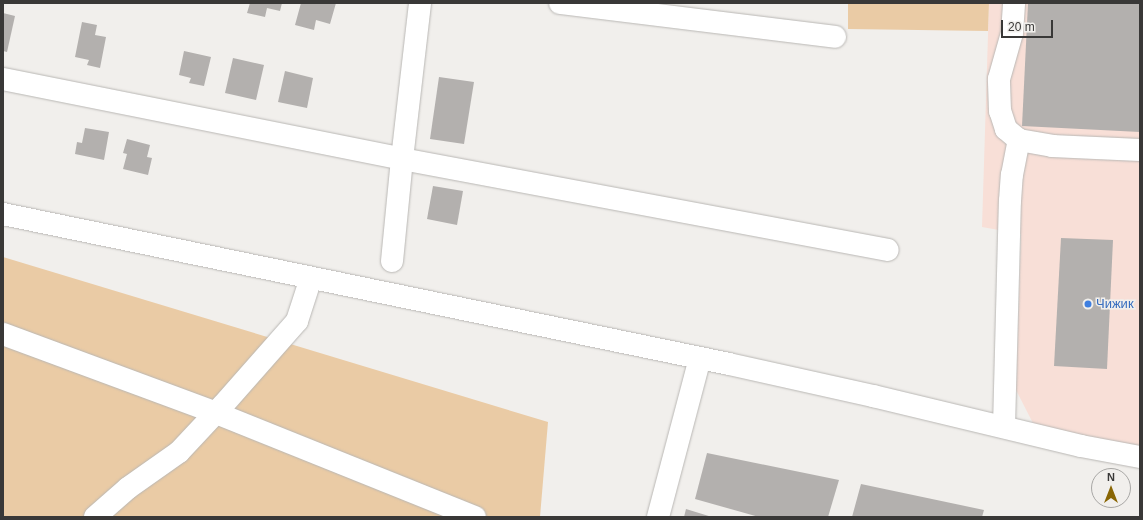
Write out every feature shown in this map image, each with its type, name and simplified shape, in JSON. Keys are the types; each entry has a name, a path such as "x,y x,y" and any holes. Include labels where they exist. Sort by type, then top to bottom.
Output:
{"street":[{"path":"392,261 420,3"},
{"path":"560,3 835,37"},
{"path":"1014,3 1012,33 1000,79 1000,111 1006,129 1019,140 1052,146 1140,150"},
{"path":"3,79 402,159 888,250"},
{"path":"1004,427 1010,201 1012,175 1019,140"},
{"path":"3,214 700,358 873,396 1081,446 1140,457"},
{"path":"95,517 128,488 179,452 216,413 297,321 311,278"},
{"path":"3,334 216,413 475,517"},
{"path":"658,517 700,358"}],"shaded area":[{"path":"848,3 989,3 988,31 848,29"},
{"path":"989,3 1140,3 1140,450 1037,431 1016,390 1021,234 982,227"},
{"path":"3,257 548,422 540,517 3,517"}],"building":[{"path":"250,3 282,3 280,11 267,8 265,17 247,13"},
{"path":"301,3 336,3 330,24 316,20 314,30 295,25"},
{"path":"1028,3 1140,3 1140,132 1022,126"},
{"path":"3,13 15,16 7,52 3,51"},
{"path":"82,22 97,25 95,35 106,37 100,68 87,65 89,60 75,57"},
{"path":"184,51 211,57 204,86 189,83 191,78 179,75"},
{"path":"233,58 264,65 256,100 225,93"},
{"path":"285,71 313,78 307,108 278,102"},
{"path":"439,77 474,82 464,144 430,139"},
{"path":"85,128 109,132 104,160 75,154 77,142 82,143"},
{"path":"127,139 150,145 147,157 152,158 148,175 123,169 127,154 123,153"},
{"path":"433,186 463,191 457,225 427,219"},
{"path":"1061,238 1113,240 1107,369 1054,366"},
{"path":"707,453 839,480 828,517 759,517 695,499"},
{"path":"861,484 984,510 982,517 852,517"},
{"path":"686,509 712,517 684,517"}],"place":[{"name":"Чижик","path":"1088,304"}]}
